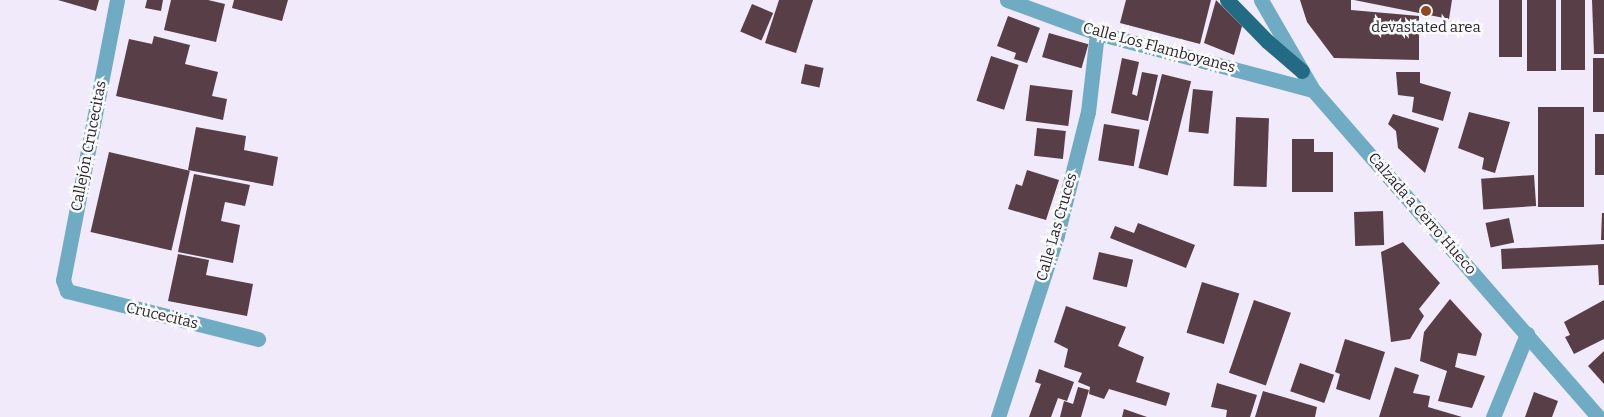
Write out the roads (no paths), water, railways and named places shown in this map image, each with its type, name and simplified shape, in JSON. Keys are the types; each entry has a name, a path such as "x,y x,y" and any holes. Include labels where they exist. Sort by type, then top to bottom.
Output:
{"main road":[{"path":"1227,0 1267,41 1302,71"}],"street":[{"name":"Callejón Crucecitas","path":"67,291 63,280 116,0"},
{"name":"Calle Los Flamboyanes","path":"1007,0 1098,34 1313,90"},
{"name":"Calzada a Cerro Hueco","path":"1261,0 1313,90 1598,417"},
{"name":"Calle Las Cruces","path":"998,417 1060,226 1088,112 1098,34"},
{"name":"Crucecitas","path":"67,291 258,339"},
{"path":"1493,417 1527,334"}],"place":[{"name":"devastated area","path":"1426,11"}]}
